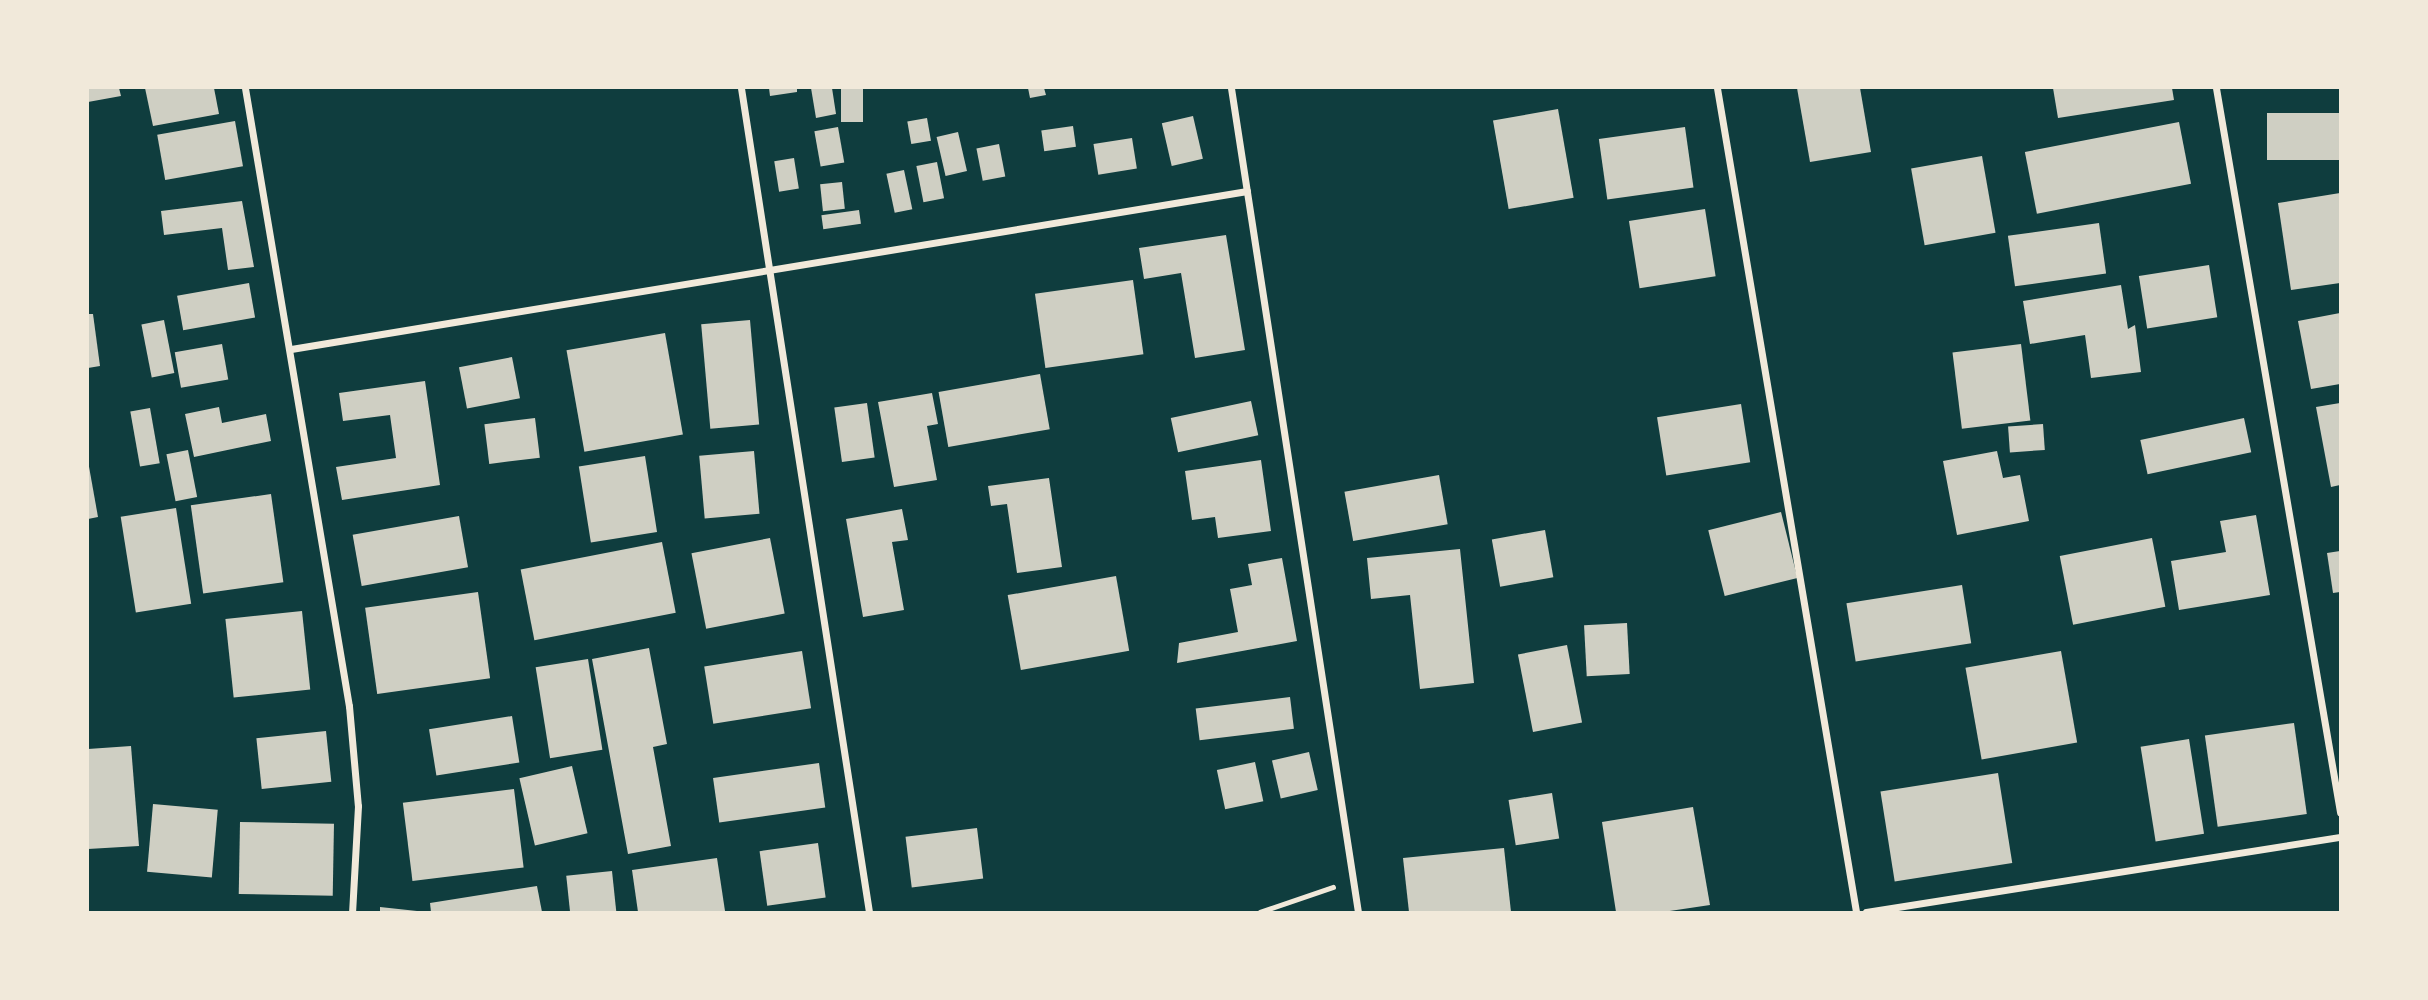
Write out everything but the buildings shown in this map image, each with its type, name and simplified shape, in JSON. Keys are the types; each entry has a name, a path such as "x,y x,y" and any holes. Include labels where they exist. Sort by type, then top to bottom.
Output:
{"street":[{"path":"245,88 291,349 356,761 358,806 352,912"},
{"path":"741,88 869,912"},
{"path":"1231,88 1358,912"},
{"path":"1717,88 1856,912"},
{"path":"2216,88 2340,812"},
{"path":"291,349 1247,191"},
{"path":"1866,912 2340,836"}],"path":[{"path":"1260,912 1354,880"}]}
